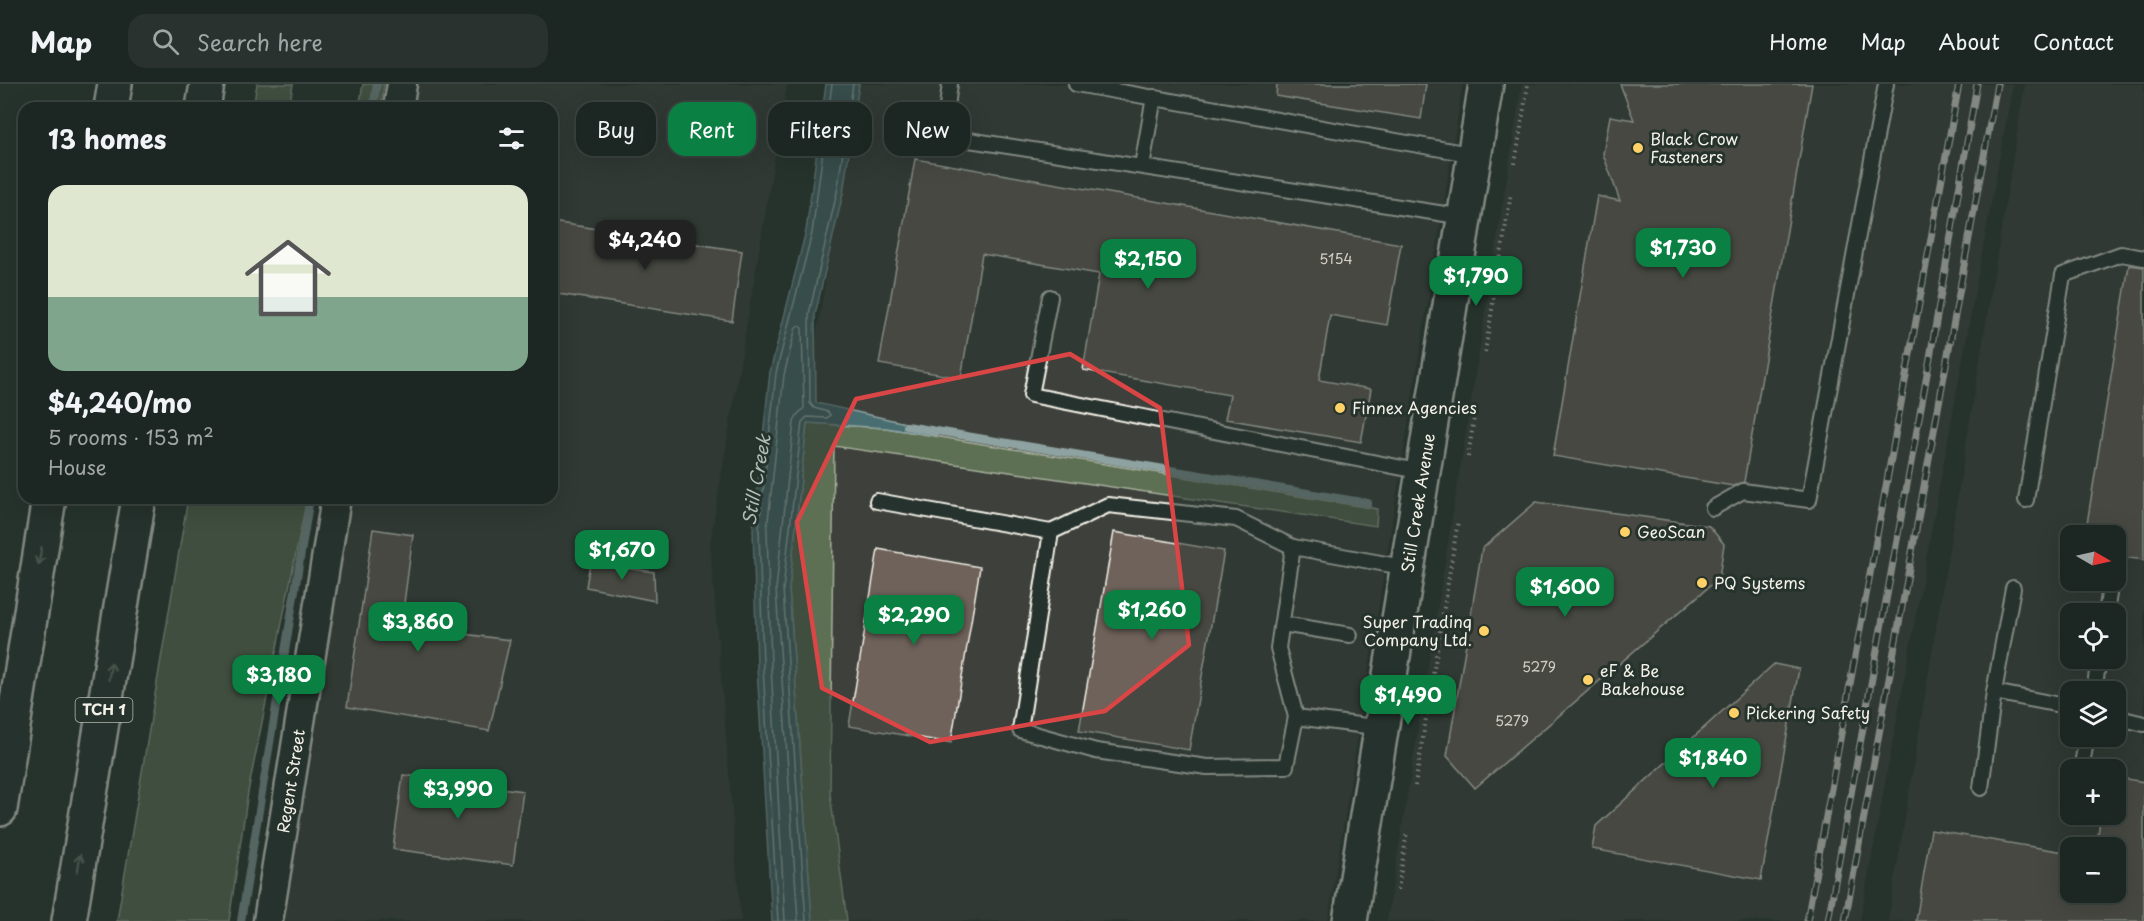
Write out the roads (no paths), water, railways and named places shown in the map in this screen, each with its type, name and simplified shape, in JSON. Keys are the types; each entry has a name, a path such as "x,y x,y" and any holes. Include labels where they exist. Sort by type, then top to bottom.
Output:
{"main road":[{"path":"112,102 115,84"},
{"path":"204,102 207,84"},
{"name":"Still Creek Avenue","path":"1350,921 1486,84"},
{"path":"0,809 48,504"},
{"name":"TCH 1","path":"69,921 138,504"}],"street":[{"path":"399,102 402,84"},
{"name":"Regent Street","path":"268,921 335,504"}],"lane":[{"path":"950,84 943,136 1465,217"},
{"path":"1076,84 1474,155"},
{"path":"1713,508 1743,491 1809,500 1886,84"},
{"path":"1142,166 1154,97"},
{"path":"2026,500 2063,275 2121,254 2144,258"},
{"path":"1050,297 1031,395 1423,472"},
{"path":"877,501 1051,532 1108,505 1236,519 1293,547 1408,568"},
{"path":"1051,532 1020,730 1096,751 1196,765 1286,766 1296,717 1278,648 1293,547"},
{"path":"1981,788 1994,692 2013,588"},
{"path":"1282,624 1350,635"},
{"path":"1994,692 2060,705"},
{"path":"1296,717 1382,728"},
{"path":"2126,720 2144,724"}],"water":[{"path":"826,84 859,84 856,102 824,102"},
{"path":"816,156 848,156 843,193 815,315 816,403 910,424 938,436 886,428 807,423 789,589 812,921 772,921 757,667 753,529 770,372 806,231"}],"waterway":[{"path":"374,102 377,84"},
{"path":"907,426 1368,503"},
{"path":"241,921 309,504"}],"railway":[{"path":"1807,921 1959,84"},
{"path":"1828,921 1977,84"},
{"path":"1845,921 1997,84"}],"place":[{"name":"Black Crow Fasteners","path":"1638,148"},
{"name":"Finnex Agencies","path":"1340,408"},
{"name":"GeoScan","path":"1625,532"},
{"name":"PQ Systems","path":"1702,583"},
{"name":"Super Trading Company Ltd.","path":"1484,631"},
{"name":"eF & Be Bakehouse","path":"1588,680"},
{"name":"Pickering Safety","path":"1734,713"}],"water label":[{"name":"Still Creek","path":"757,480"}]}
